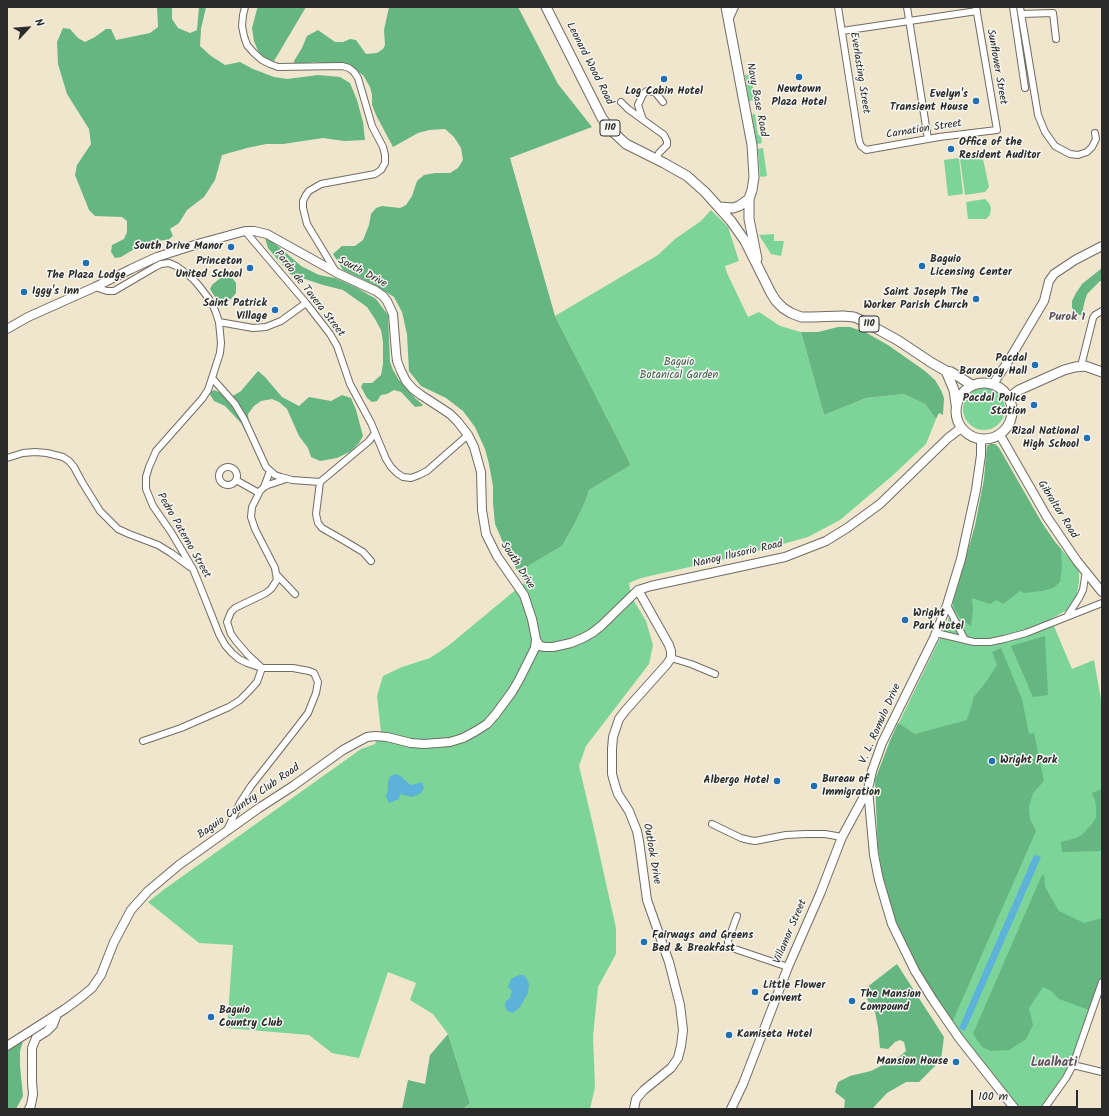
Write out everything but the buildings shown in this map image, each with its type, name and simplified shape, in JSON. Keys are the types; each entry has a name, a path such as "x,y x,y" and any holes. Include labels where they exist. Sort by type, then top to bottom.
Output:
{"main road":[{"name":"Leonard Wood Road","path":"546,7 602,118 611,130 626,144 687,176 705,192 731,221 745,241 776,300 783,308 801,317 843,316 863,320 890,335 946,371 951,372 972,385"},
{"name":"Navy Base Road","path":"726,7 752,145 754,177 749,199 749,219 757,256 757,266"},
{"path":"719,207 733,208 749,199"},
{"name":"South Drive","path":"7,329 28,317 157,257 245,231 268,234 337,273 376,291 387,301 393,314 396,352 401,371 406,381 413,389 450,414 468,435 474,446 481,472 482,510 486,534 491,545 524,595 532,619 535,644"},
{"path":"993,384 1044,301 1048,281 1054,274 1075,260 1102,246"},
{"path":"1009,398 1019,390 1064,370 1081,366 1089,367 1102,372"},
{"path":"946,371 954,390 956,414 961,428 967,434 974,438 991,438 1000,435 1010,422 1012,409 1009,398 1002,390 993,384 980,382 972,385 962,393 956,405"},
{"name":"Nanoy Ilusorio Road","path":"535,644 545,647 553,647 571,643 592,633 638,590 785,557 826,541 880,504 948,438 961,428"},
{"name":"Gibraltar Road","path":"1000,435 1047,517 1077,561 1102,592"},
{"name":"V. L. Romulo Drive","path":"981,439 981,455 976,490 961,559 947,605 936,633 882,743 872,771 868,789 874,855 879,880 892,924 915,971 933,1000 960,1038 1015,1109"},
{"path":"638,590 669,646 671,658"},
{"name":"Baguio Country Club Road","path":"7,1046 57,1014 92,988 101,975 114,942 123,925 132,910 148,891 179,865 227,831 234,823 293,786 343,750 367,737 387,737 411,743 424,744 450,742 463,738 476,731 487,724 503,705 519,680 535,644"},
{"name":"Outlook Drive","path":"634,1109 636,1100 644,1090 671,1068 678,1058 683,1030 680,1005 669,962 647,900 637,831 629,811 614,785 612,774 612,749 613,737 619,719 671,658"},
{"name":"Villamor Street","path":"731,1109 743,1084 788,966 820,894 842,837 868,789"},
{"path":"30,1109 34,1094 32,1082 32,1048 36,1038 53,1025 57,1014"}],"street":[{"path":"246,7 243,15 242,26 244,36 247,44 262,60 278,67 342,66 349,68 354,72 358,78 372,126 383,147 385,163 381,170 375,174 321,184 309,191 303,201 307,224 337,273"},
{"path":"728,21 735,7"},
{"name":"Everlasting Street","path":"838,7 860,142"},
{"path":"907,7 928,139"},
{"path":"1013,7 1025,88"},
{"path":"1020,7 1038,115 1044,132 1055,146 1070,154 1078,155 1087,152 1092,147 1096,139 1095,133"},
{"path":"842,31 977,9"},
{"name":"Sunflower Street","path":"977,9 997,130"},
{"path":"1021,14 1053,13 1056,39"},
{"path":"643,120 638,105 643,94 648,91 655,92 663,102"},
{"path":"620,102 664,135 667,142 666,145 656,159"},
{"name":"Carnation Street","path":"860,142 861,146 866,150 928,139 997,130"},
{"name":"Pardo de Tavera Street","path":"245,231 306,303 330,334 337,346 350,384 363,408 390,467 396,473 403,477 411,478 427,471 468,435"},
{"name":"Pedro Paterno Street","path":"95,287 107,291 114,291 161,264 169,263 184,271 200,287 212,303 219,322 220,348 208,390 202,399 156,451 146,477 146,489 152,506 171,532 193,569 219,634 225,645 232,653 239,659 262,668 293,668 309,671 314,673 318,682 318,687 308,713 240,802 234,823"},
{"path":"219,322 253,328 266,327 285,318 306,303"},
{"path":"1081,366 1093,318 1102,311"},
{"path":"212,378 235,404 244,418 262,461 270,472 286,479 320,482"},
{"path":"371,561 362,552 322,528 318,523 316,514 320,482 369,441 375,433"},
{"path":"369,441 377,440"},
{"path":"7,458 22,453 35,452 63,457 74,467 85,488 100,511 118,529 158,545 193,569"},
{"path":"143,741 181,728 229,707 240,700 257,682 262,668 236,641 231,634 227,622 231,612 235,608 272,589 277,580 275,568 250,517 252,507 258,493 264,487 270,472"},
{"path":"264,487 286,479"},
{"path":"236,480 258,493"},
{"path":"1068,615 1081,594 1086,571"},
{"path":"276,574 295,594"},
{"path":"936,633 965,640 982,642 1004,639 1026,633 1068,615 1102,603"},
{"path":"947,605 965,640"},
{"path":"671,658 715,674"},
{"path":"712,824 741,838 755,841 806,834 825,834 842,837"},
{"path":"737,916 728,941 729,946 788,966"},
{"path":"1044,1109 1066,1078 1073,1065 1102,982"},
{"path":"1073,1065 1102,1072"}],"green space":[{"path":"157,7 172,7 172,19 178,28 190,33 197,30 199,7 206,7 201,29 200,46 211,56 225,65 240,62 274,77 287,79 318,75 340,77 350,83 357,100 363,122 365,140 344,141 323,138 283,144 266,144 222,155 215,180 204,197 187,210 179,223 170,229 173,236 168,240 152,241 121,257 115,258 111,252 112,245 124,239 127,232 127,221 122,217 95,216 89,210 75,175 77,165 91,144 89,129 67,94 58,64 57,42 63,28 70,29 78,38 85,42 106,29 111,29 116,40 150,33 158,27"},
{"path":"259,7 306,7 274,61 265,59 258,51 254,41 252,28 257,9"},
{"path":"389,7 518,7 558,84 592,127 510,158 555,316 631,465 589,490 575,523 562,546 518,572 495,524 493,486 489,464 485,449 475,427 463,411 446,398 421,386 409,371 407,334 402,312 394,297 373,284 343,270 333,254 342,246 355,246 363,240 369,225 371,214 376,208 382,206 400,208 406,205 412,196 417,181 424,175 450,173 458,168 463,160 461,148 454,137 445,129 429,130 418,133 393,147 372,105 370,87 363,75 351,67 315,62 294,65 294,61 307,36 318,30 335,42 343,42 350,39 356,40 366,54 377,53 383,49 385,45 384,30"},
{"path":"751,74 755,100 749,101 745,75"},
{"path":"755,114 758,135 761,135 762,143 757,144 752,116"},
{"path":"763,148 767,176 761,177 758,149"},
{"path":"980,155 983,159 989,187 985,192 965,195 960,159 963,156"},
{"path":"959,158 963,194 948,196 944,160"},
{"path":"985,199 991,208 989,216 986,219 968,219 966,202"},
{"name":"Baguio Botanical Garden","path":"711,210 728,227 739,261 725,266 748,317 759,312 780,326 801,332 824,415 866,398 904,394 925,404 936,419 926,444 892,476 840,520 808,537 743,555 641,578 629,583 631,596 646,621 653,645 649,664 586,746 579,766 616,928 616,954 598,987 593,1036 595,1087 590,1109 463,1109 470,1103 448,1034 433,1014 410,1000 416,983 388,972 359,1058 332,1053 309,1035 227,1028 233,945 199,943 148,902 361,749 375,744 381,732 377,696 383,676 402,667 430,658 448,646 524,583 518,572 562,546 575,523 589,490 631,465 555,316 658,255 675,239 701,221"},
{"path":"774,234 774,241 784,241 781,256 771,254 759,235"},
{"path":"265,238 284,251 301,266 319,275 335,278 376,299 388,315 390,362 393,370 399,380 423,405 422,406 415,407 401,392 394,390 387,394 381,395 377,401 372,402 367,398 361,387 363,383 372,383 381,375 383,364 383,342 381,330 375,319 367,307 343,290 290,274 268,248"},
{"path":"1102,268 1102,281 1100,281 1087,294 1082,315 1075,315 1072,307 1072,301 1076,293 1082,284"},
{"path":"224,275 230,275 236,283 236,293 231,299 223,303 217,300 210,289 212,285"},
{"path":"838,327 850,327 865,332 888,345 925,371 935,380 941,390 944,398 943,415 939,413 936,419 925,404 904,394 866,398 824,415 801,332 818,332"},
{"path":"258,371 282,397 299,406 309,397 331,401 342,395 351,398 363,436 359,443 351,451 337,458 320,461 311,457 308,448 299,436 287,409 279,402 272,399 261,401 254,406 248,414 249,425 246,433 241,423 225,406 214,401 209,393 214,390 231,397 241,391"},
{"path":"984,388 999,394 1005,409 999,424 984,430 969,424 963,409 969,394"},
{"name":"Wright Park","path":"995,444 999,448 1042,523 1055,542 1079,569 1079,582 1076,598 1067,610 1051,619 1072,669 1094,660 1102,705 1102,978 1092,1011 1066,1071 1040,1109 1020,1109 951,1025 878,847 875,780 890,741 947,624 975,526 984,480 987,446"},
{"path":"995,444 999,448 1042,523 1061,549 1062,568 1060,582 1053,588 1024,593 1020,591 1003,604 997,600 990,604 972,598 973,611 971,626 962,620 955,610 953,603 975,526 984,480 987,446"},
{"path":"1045,636 1048,695 1033,697 1011,646"},
{"path":"1001,648 1022,699 1029,734 1034,733 1044,781 1033,793 1029,806 1030,819 1036,831 951,1025 917,970 894,924 883,880 878,847 875,780 898,723 915,734 967,720 974,697 997,665 992,652"},
{"path":"1102,789 1102,851 1062,852 1061,842 1076,838 1083,834 1096,818 1095,800 1092,793"},
{"path":"1044,874 1045,887 1059,911 1084,923 1102,918 1102,978 1092,1011 1059,999 1051,991 1043,987 1029,1008 1033,1025 1026,1039 1009,1050 991,1051 982,1047 973,1034 1041,877"},
{"path":"897,964 944,1037 941,1060 919,1082 906,1082 887,1093 872,1109 844,1109 845,1100 835,1092 838,1082 850,1076 871,1071 900,1056 906,1051 904,1042 900,1040 895,1042 888,1049 880,1048 875,1012 862,991"},
{"path":"448,1034 470,1103 463,1109 402,1109 408,1080 425,1084 430,1055"},
{"path":"23,1041 20,1051 20,1066 23,1096 16,1109 7,1109 7,1049"}],"water":[{"path":"396,774 412,785 422,782 424,788 420,794 411,797 400,794 399,799 389,803 386,797 388,781 390,776"},
{"path":"1034,855 1041,857 965,1031 959,1028"},
{"path":"519,975 524,975 529,983 528,993 520,1007 513,1013 507,1011 505,1006 506,1001 510,998 511,993 513,992 508,987 511,979"}],"place":[{"name":"Newtown Plaza Hotel","path":"799,77"},
{"name":"Log Cabin Hotel","path":"664,79"},
{"name":"Evelyn's Transient House","path":"976,101"},
{"name":"Office of the Resident Auditor","path":"951,149"},
{"name":"South Drive Manor","path":"231,247"},
{"name":"The Plaza Lodge","path":"86,263"},
{"name":"Baguio Licensing Center","path":"922,266"},
{"name":"Princeton United School","path":"250,268"},
{"name":"Iggy's Inn","path":"24,292"},
{"name":"Saint Joseph The Worker Parish Church","path":"976,299"},
{"name":"Saint Patrick Village","path":"275,310"},
{"name":"Pacdal Barangay Hall","path":"1035,365"},
{"name":"Pacdal Police Station","path":"1034,405"},
{"name":"Rizal National High School","path":"1087,438"},
{"name":"Wright Park Hotel","path":"905,620"},
{"name":"Wright Park","path":"992,761"},
{"name":"Albergo Hotel","path":"777,781"},
{"name":"Bureau of Immigration","path":"814,786"},
{"name":"Fairways and Greens Bed & Breakfast","path":"644,942"},
{"name":"Little Flower Convent","path":"755,992"},
{"name":"The Mansion Compound","path":"852,1001"},
{"name":"Baguio Country Club","path":"211,1017"},
{"name":"Kamiseta Hotel","path":"729,1035"},
{"name":"Mansion House","path":"956,1062"}],"district":[{"name":"Purok 1","path":"1067,318"},
{"name":"Lualhati","path":"1054,1064"}]}
